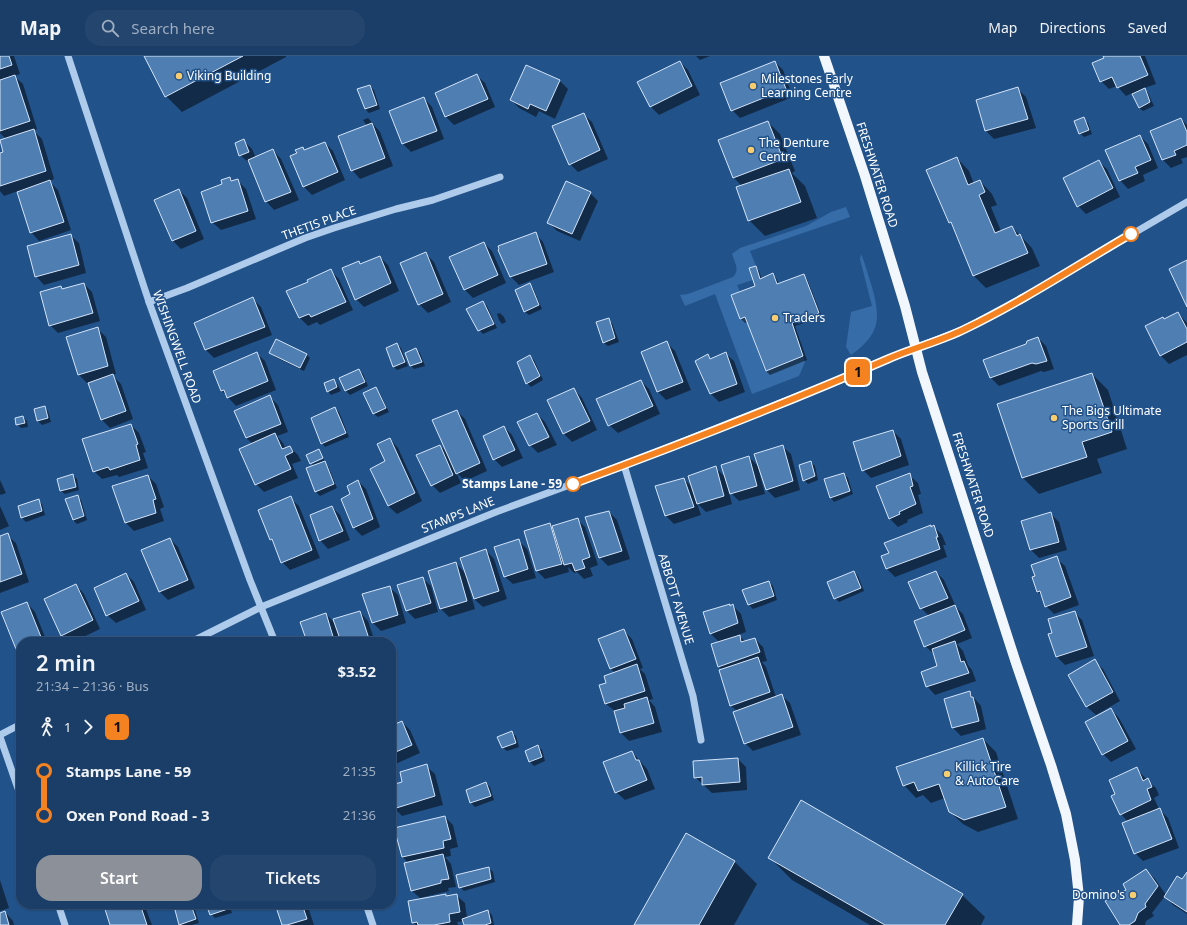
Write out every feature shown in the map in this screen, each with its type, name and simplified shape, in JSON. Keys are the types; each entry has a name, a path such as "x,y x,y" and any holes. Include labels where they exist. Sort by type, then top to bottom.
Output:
{"main road":[{"name":"FRESHWATER ROAD","path":"824,56 865,176 905,306 915,348 1066,814 1075,860 1079,897 1077,925"}],"street":[{"name":"WISHINGWELL ROAD","path":"68,56 149,302 250,580 273,637"},
{"name":"THETIS PLACE","path":"149,302 334,228 396,209 433,200 500,177"},
{"name":"STAMPS LANE","path":"201,637 261,607 496,512 624,465 964,329 1006,307 1187,202"},
{"name":"ABBOTT AVENUE","path":"624,465 693,696 701,740"},
{"path":"16,727 0,736 16,782"},
{"path":"60,909 65,925"},
{"path":"368,909 373,925"}],"shaded area":[{"path":"846,207 850,217 750,251 756,266 749,268 753,280 737,285 740,292 731,295 740,319 745,317 765,371 803,356 805,362 799,376 752,394 715,294 685,306 680,295 688,294 733,277 737,269 732,254 740,248 806,226 831,212"},
{"path":"861,254 872,287 877,309 877,317 876,326 873,333 861,347 851,355 846,347 851,312 872,306 860,259"}],"building":[{"path":"0,56 9,56 12,65 0,69"},
{"name":"Viking Building","path":"144,56 243,56 165,97"},
{"path":"1103,56 1140,56 1148,75 1117,88 1112,77 1100,82 1092,63 1104,58"},
{"path":"680,61 692,86 650,107 637,82"},
{"name":"Milestones Early Learning Centre","path":"775,61 786,89 731,111 720,83"},
{"path":"526,65 560,80 546,111 530,104 528,109 510,100"},
{"path":"477,74 488,99 445,117 435,93"},
{"path":"15,75 30,121 0,131 0,80"},
{"path":"370,85 377,105 365,109 357,89"},
{"path":"1018,87 1028,119 985,131 976,100"},
{"path":"1145,88 1150,102 1139,108 1132,94"},
{"path":"424,97 437,131 402,144 389,111"},
{"path":"584,113 600,150 569,165 552,126"},
{"path":"1084,117 1089,130 1079,134 1074,121"},
{"path":"1181,118 1187,132 1187,145 1174,151 1176,155 1162,160 1150,131"},
{"name":"The Denture Centre","path":"768,121 783,159 733,178 718,140"},
{"path":"372,123 385,158 351,171 338,136"},
{"path":"34,129 46,171 0,186 0,153 3,152 0,140"},
{"path":"1140,135 1151,160 1135,167 1138,173 1119,181 1105,150"},
{"path":"244,139 249,152 239,156 235,143"},
{"path":"325,142 338,172 303,187 290,156 297,153 295,150 303,147 304,150"},
{"path":"273,149 291,192 265,202 248,160"},
{"path":"957,157 968,185 980,180 985,192 979,195 995,233 1012,226 1017,236 1020,234 1028,253 973,276 951,222 949,223 926,170"},
{"path":"1099,160 1113,188 1077,207 1063,178"},
{"path":"789,169 801,202 748,221 736,187"},
{"path":"230,177 231,181 238,179 248,211 211,223 201,192 222,184 221,180"},
{"path":"50,180 64,222 30,233 17,192"},
{"path":"566,181 591,192 572,234 547,223"},
{"path":"179,189 196,231 172,241 154,200"},
{"path":"536,232 547,264 510,277 498,250 498,246"},
{"path":"71,234 79,265 35,277 27,246"},
{"path":"484,242 498,275 464,290 449,257"},
{"path":"426,252 443,294 418,305 400,263"},
{"path":"380,256 391,283 355,300 342,268 359,261 360,264"},
{"path":"1187,260 1187,307 1169,269"},
{"name":"Traders","path":"756,266 760,279 773,273 777,284 804,274 819,313 792,323 803,356 766,371 745,317 740,319 731,295 755,286 749,268"},
{"path":"331,269 346,302 311,317 309,314 299,318 286,291 308,282 307,280"},
{"path":"84,283 93,313 49,326 40,292 61,286 62,289"},
{"path":"530,283 539,305 524,312 515,290"},
{"path":"253,297 265,327 205,350 194,323"},
{"path":"483,301 494,324 478,331 466,309"},
{"path":"1178,312 1187,329 1187,342 1160,356 1145,326 1163,317 1164,319"},
{"path":"609,318 615,338 603,343 596,322"},
{"path":"98,327 108,366 78,375 66,337"},
{"path":"1038,337 1047,361 1036,364 1032,363 990,378 983,360 1026,344 1027,341"},
{"path":"276,339 307,354 300,368 269,353"},
{"path":"667,341 683,382 657,392 641,352"},
{"path":"397,343 405,362 393,367 386,348"},
{"path":"416,348 422,362 410,366 405,353"},
{"path":"257,352 268,381 227,398 224,390 221,391 213,371"},
{"path":"726,352 737,384 710,394 695,361 708,354 710,359"},
{"path":"530,355 540,376 526,384 517,362"},
{"path":"359,369 365,382 345,391 339,378"},
{"name":"The Bigs Ultimate Sports Grill","path":"1092,373 1112,432 1082,442 1087,457 1022,478 997,404"},
{"path":"113,374 126,411 101,420 88,383"},
{"path":"334,379 337,387 327,392 324,383"},
{"path":"641,380 653,406 608,426 596,399"},
{"path":"376,387 386,408 373,414 363,393"},
{"path":"574,388 590,421 563,434 547,400"},
{"path":"270,395 281,424 246,438 234,411"},
{"path":"45,406 48,418 37,421 34,409"},
{"path":"335,407 346,433 321,444 311,418"},
{"path":"457,410 480,463 456,474 432,420"},
{"path":"537,413 549,437 529,446 517,422"},
{"path":"23,416 25,423 16,425 15,418"},
{"path":"131,424 138,444 136,445 140,460 110,470 108,467 93,472 82,439"},
{"path":"504,426 515,450 493,460 483,436"},
{"path":"893,430 901,456 862,471 853,442"},
{"path":"275,433 282,449 290,446 293,452 285,456 291,469 255,485 239,449"},
{"path":"390,438 415,493 388,506 370,469 385,461 377,444"},
{"path":"440,445 453,475 431,486 416,455"},
{"path":"783,445 793,481 766,490 754,454"},
{"path":"319,449 323,458 310,464 306,455"},
{"path":"749,456 757,486 730,494 721,465"},
{"path":"325,461 334,484 315,492 306,468"},
{"path":"811,461 815,476 803,481 799,465"},
{"path":"716,466 724,496 697,504 688,476"},
{"path":"844,473 850,491 830,498 824,479"},
{"path":"910,473 913,486 910,487 916,504 899,512 900,514 889,519 876,486"},
{"path":"73,474 76,487 60,491 57,479"},
{"path":"148,475 156,499 153,500 156,513 125,523 112,486"},
{"path":"684,478 694,507 665,516 655,486"},
{"path":"358,480 373,519 353,528 341,499 350,494 347,486"},
{"path":"78,495 84,516 73,520 65,499"},
{"path":"291,496 312,550 281,563 272,539 270,540 258,510"},
{"path":"39,499 42,511 21,518 18,506"},
{"path":"332,506 343,531 319,541 310,515"},
{"path":"609,511 622,551 599,558 585,517"},
{"path":"1051,512 1059,542 1030,550 1021,521"},
{"path":"578,518 590,557 582,560 585,568 575,571 572,563 564,565 552,526"},
{"path":"550,523 562,564 536,571 524,531"},
{"path":"931,525 931,527 934,525 940,549 886,569 881,556 889,553 884,543"},
{"path":"8,533 22,574 0,582 0,536"},
{"path":"170,538 188,580 159,592 141,550"},
{"path":"519,539 528,569 504,577 494,547"},
{"path":"486,549 499,591 474,599 460,558"},
{"path":"1057,556 1071,597 1045,607 1040,591 1037,592 1032,577 1035,576 1031,565"},
{"path":"456,562 467,601 440,609 428,571"},
{"path":"854,571 861,588 834,599 827,582"},
{"path":"936,571 948,598 920,609 908,582"},
{"path":"126,573 139,601 106,616 94,588"},
{"path":"423,577 431,603 406,611 397,585"},
{"path":"769,581 774,596 748,605 742,590"},
{"path":"76,584 93,620 61,636 44,599"},
{"path":"390,586 398,615 372,623 362,594"},
{"path":"27,602 41,637 16,637 16,649 1,612"},
{"path":"730,604 730,606 733,604 738,623 710,634 703,612"},
{"path":"955,605 965,630 924,647 914,621"},
{"path":"360,611 368,637 339,637 333,619"},
{"path":"1075,611 1087,647 1056,657 1048,634 1052,633 1048,619"},
{"path":"326,613 333,637 305,637 300,622"},
{"path":"624,629 636,659 610,669 598,639"},
{"path":"740,635 741,642 755,638 760,652 718,667 711,644"},
{"path":"955,641 961,662 964,661 969,673 926,687 921,672 937,666 932,649"},
{"path":"758,657 770,692 730,706 719,670"},
{"path":"1095,659 1113,692 1086,707 1068,675"},
{"path":"637,664 645,691 605,704 599,685 606,683 604,676"},
{"path":"970,691 979,721 952,728 944,699"},
{"path":"782,694 793,727 744,744 733,712"},
{"path":"647,697 654,723 620,733 614,711 625,708 624,704"},
{"path":"1111,708 1128,741 1102,755 1085,722"},
{"path":"402,721 412,745 396,752 396,724"},
{"path":"512,731 516,743 502,748 497,737"},
{"name":"Killick Tire & AutoCare","path":"983,738 1006,807 964,820 949,812 939,784 918,791 914,782 903,786 896,767"},
{"path":"538,745 542,757 529,762 525,751"},
{"path":"632,751 636,760 639,760 647,780 615,793 603,762"},
{"path":"738,758 740,782 702,785 702,777 694,778 693,761"},
{"path":"427,764 435,796 396,808 396,784 402,782 400,772"},
{"path":"1137,767 1143,781 1148,778 1152,787 1147,789 1151,800 1120,815 1111,796 1115,794 1109,780"},
{"path":"486,782 491,796 470,803 466,790"},
{"path":"801,800 963,894 945,925 885,925 768,858"},
{"path":"1160,808 1172,839 1134,854 1122,823"},
{"path":"445,816 451,839 443,841 444,848 402,857 396,835 396,828"},
{"path":"686,833 735,861 699,925 634,925"},
{"path":"443,854 449,879 441,880 441,883 411,891 404,863"},
{"path":"489,867 491,879 459,888 456,875"},
{"name":"Domino's","path":"1146,869 1158,886 1145,904 1146,907 1138,913 1135,921 1129,925 1120,925 1105,901 1126,890 1123,884"},
{"path":"1187,872 1187,912 1164,897 1177,876 1182,879"},
{"path":"446,894 446,896 457,894 460,912 449,914 450,922 434,925 418,925 417,922 412,923 408,901"},
{"path":"105,909 142,909 147,925 110,925"},
{"path":"192,909 196,919 179,925 175,910"},
{"path":"208,909 228,909 210,915"},
{"path":"277,909 304,909 307,919 282,925"},
{"path":"488,910 491,923 485,925 464,925 462,919"},
{"path":"5,911 9,925 0,925 0,913"}],"bus line":[{"name":"1","path":"573,484 964,329 1040,288 1131,234"}],"place":[{"name":"Viking Building","path":"179,76"},
{"name":"Milestones Early Learning Centre","path":"753,86"},
{"name":"The Denture Centre","path":"751,150"},
{"name":"Traders","path":"775,318"},
{"name":"The Bigs Ultimate Sports Grill","path":"1054,418"},
{"name":"Stamps Lane - 59","path":"573,484"},
{"name":"Killick Tire & AutoCare","path":"947,774"},
{"name":"Domino's","path":"1133,895"}]}
